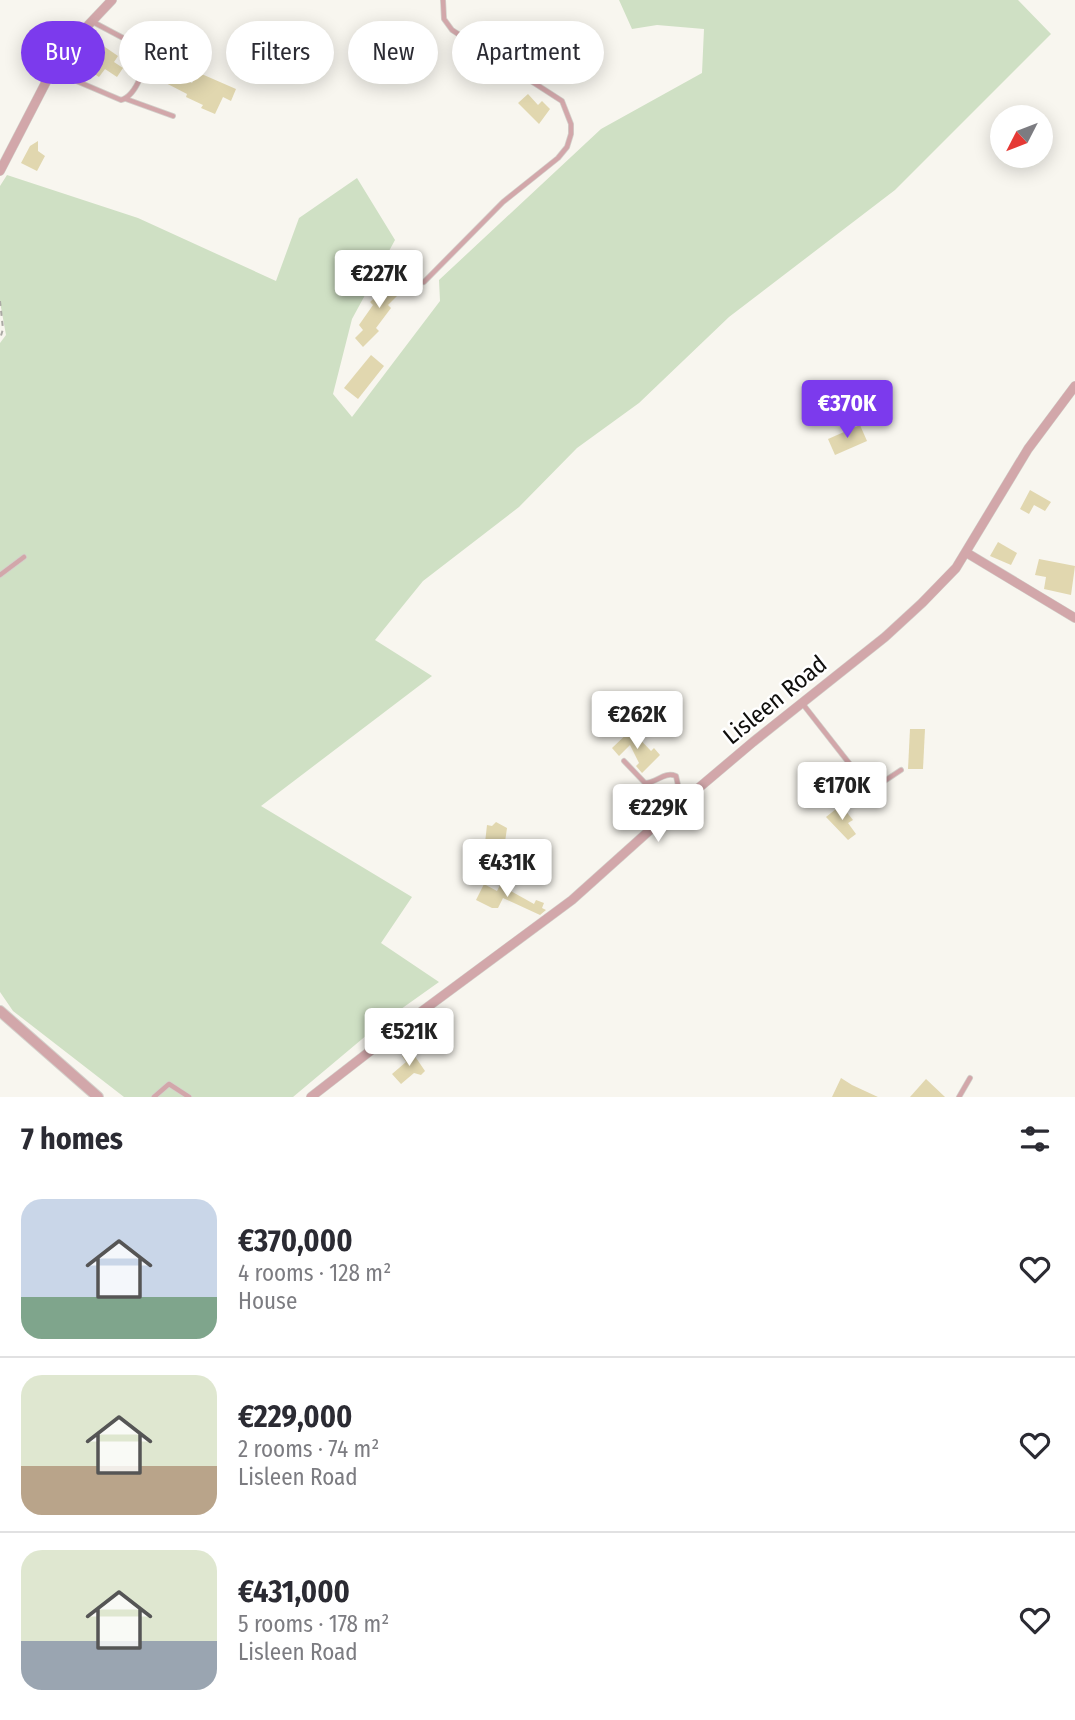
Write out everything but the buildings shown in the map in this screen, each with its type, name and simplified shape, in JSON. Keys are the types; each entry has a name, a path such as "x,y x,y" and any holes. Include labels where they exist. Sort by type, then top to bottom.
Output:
{"street":[{"path":"94,21 112,0"},
{"path":"0,171 45,84"},
{"name":"Lisleen Road","path":"312,1097 399,1028 572,900 674,809 886,637 956,568 1028,449 1075,386"},
{"path":"967,553 1075,618"},
{"path":"0,1011 98,1097"}],"lane":[{"path":"424,282 503,202 558,158 572,134 562,101 452,30 444,19 443,0"},
{"path":"105,28 144,49 145,62 126,99"},
{"path":"84,84 121,100 126,99 173,116"},
{"path":"0,575 24,557"},
{"path":"802,703 856,772 864,778 883,782 901,770"},
{"path":"624,761 645,783 670,774 676,776 678,785 670,800 674,809"},
{"path":"844,801 864,778"},
{"path":"959,1097 970,1078"},
{"path":"154,1097 169,1084 189,1097"}],"path":[{"path":"0,301 3,329 0,339"}],"green space":[{"path":"619,0 1018,0 1051,34 895,190 729,317 639,403 577,448 519,507 423,581 375,640 432,676 261,806 412,897 381,943 439,982 380,1024 293,1097 124,1097 13,1011 0,992 0,343 6,335 0,302 0,186 7,175 138,218 276,281 299,218 357,178 395,240 352,319 333,394 352,417 440,301 439,280 601,129 702,73 704,29 657,25 632,29"}]}
